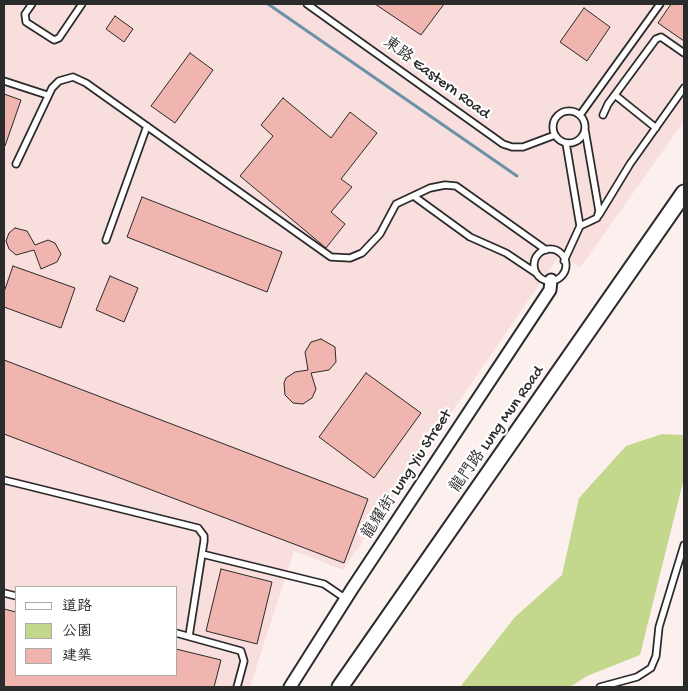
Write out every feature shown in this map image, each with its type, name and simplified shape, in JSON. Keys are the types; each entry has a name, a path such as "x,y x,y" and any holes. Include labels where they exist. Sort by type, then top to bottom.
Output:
{"street":[{"name":"龍門路 Lung Mun Road","path":"340,687 684,193"},
{"name":"龍耀街 Lung Yiu Street","path":"290,687 550,290 551,280"}],"lane":[{"path":"32,4 25,14 26,22 54,40 59,38 82,4"},
{"name":"東路 Eastern Road","path":"308,4 503,144 512,148 523,147 555,135"},
{"path":"316,10 320,4"},
{"path":"580,115 660,4"},
{"path":"603,115 615,95 656,39 661,37 684,53"},
{"path":"16,164 47,95 59,81 67,77 79,79 331,257 350,258 362,253 380,234 396,204 430,188 444,185 456,186 546,250 557,251 564,261"},
{"path":"4,81 47,95"},
{"path":"580,226 597,218 630,164 684,88"},
{"path":"615,95 656,128"},
{"path":"415,196 470,237 506,253 544,280 551,280 562,274 564,261 580,226 566,143 555,135 554,121 561,113 570,111 580,115 585,130 599,214"},
{"path":"106,240 147,126"},
{"path":"566,143 580,139 585,130"},
{"path":"536,273 536,258 546,250"},
{"path":"4,480 198,528 204,536 189,636"},
{"path":"600,687 637,676 651,668 656,656 658,627 684,545"},
{"path":"202,554 324,584 346,600"},
{"path":"178,633 241,651 244,661 237,687"}],"shaded area":[{"path":"4,4 684,4 684,121 580,268 561,253 343,570 294,551 250,687 4,687"}],"green space":[{"path":"662,434 684,435 684,478 640,655 587,676 570,687 460,687 515,617 562,575 579,498 626,446"}],"building":[{"path":"375,4 444,4 421,35"},
{"path":"671,4 684,4 684,41 658,23"},
{"path":"584,8 610,27 587,61 560,42"},
{"path":"115,16 133,29 124,42 106,29"},
{"path":"190,53 213,70 175,123 151,106"},
{"path":"4,94 21,100 5,146 4,146"},
{"path":"283,98 331,138 350,112 377,133 341,179 352,187 331,212 345,224 326,248 240,176 273,136 261,125"},
{"path":"142,197 282,252 267,292 127,237"},
{"path":"15,228 27,231 35,245 48,240 55,243 61,254 57,262 41,269 34,250 16,255 9,249 6,241 9,233"},
{"path":"13,266 75,288 61,328 4,307 4,292"},
{"path":"110,276 138,288 124,322 96,310"},
{"path":"321,339 335,347 336,362 329,370 311,373 316,389 312,398 303,404 293,403 285,395 284,383 286,378 295,372 308,370 305,352 311,342"},
{"path":"4,360 368,499 344,563 4,434"},
{"path":"366,373 421,413 374,478 319,437"},
{"path":"221,569 272,582 257,644 206,631"},
{"path":"4,609 15,612 15,676 178,676 178,649 221,660 214,687 4,687"}],"waterway":[{"path":"268,4 517,176"}]}
